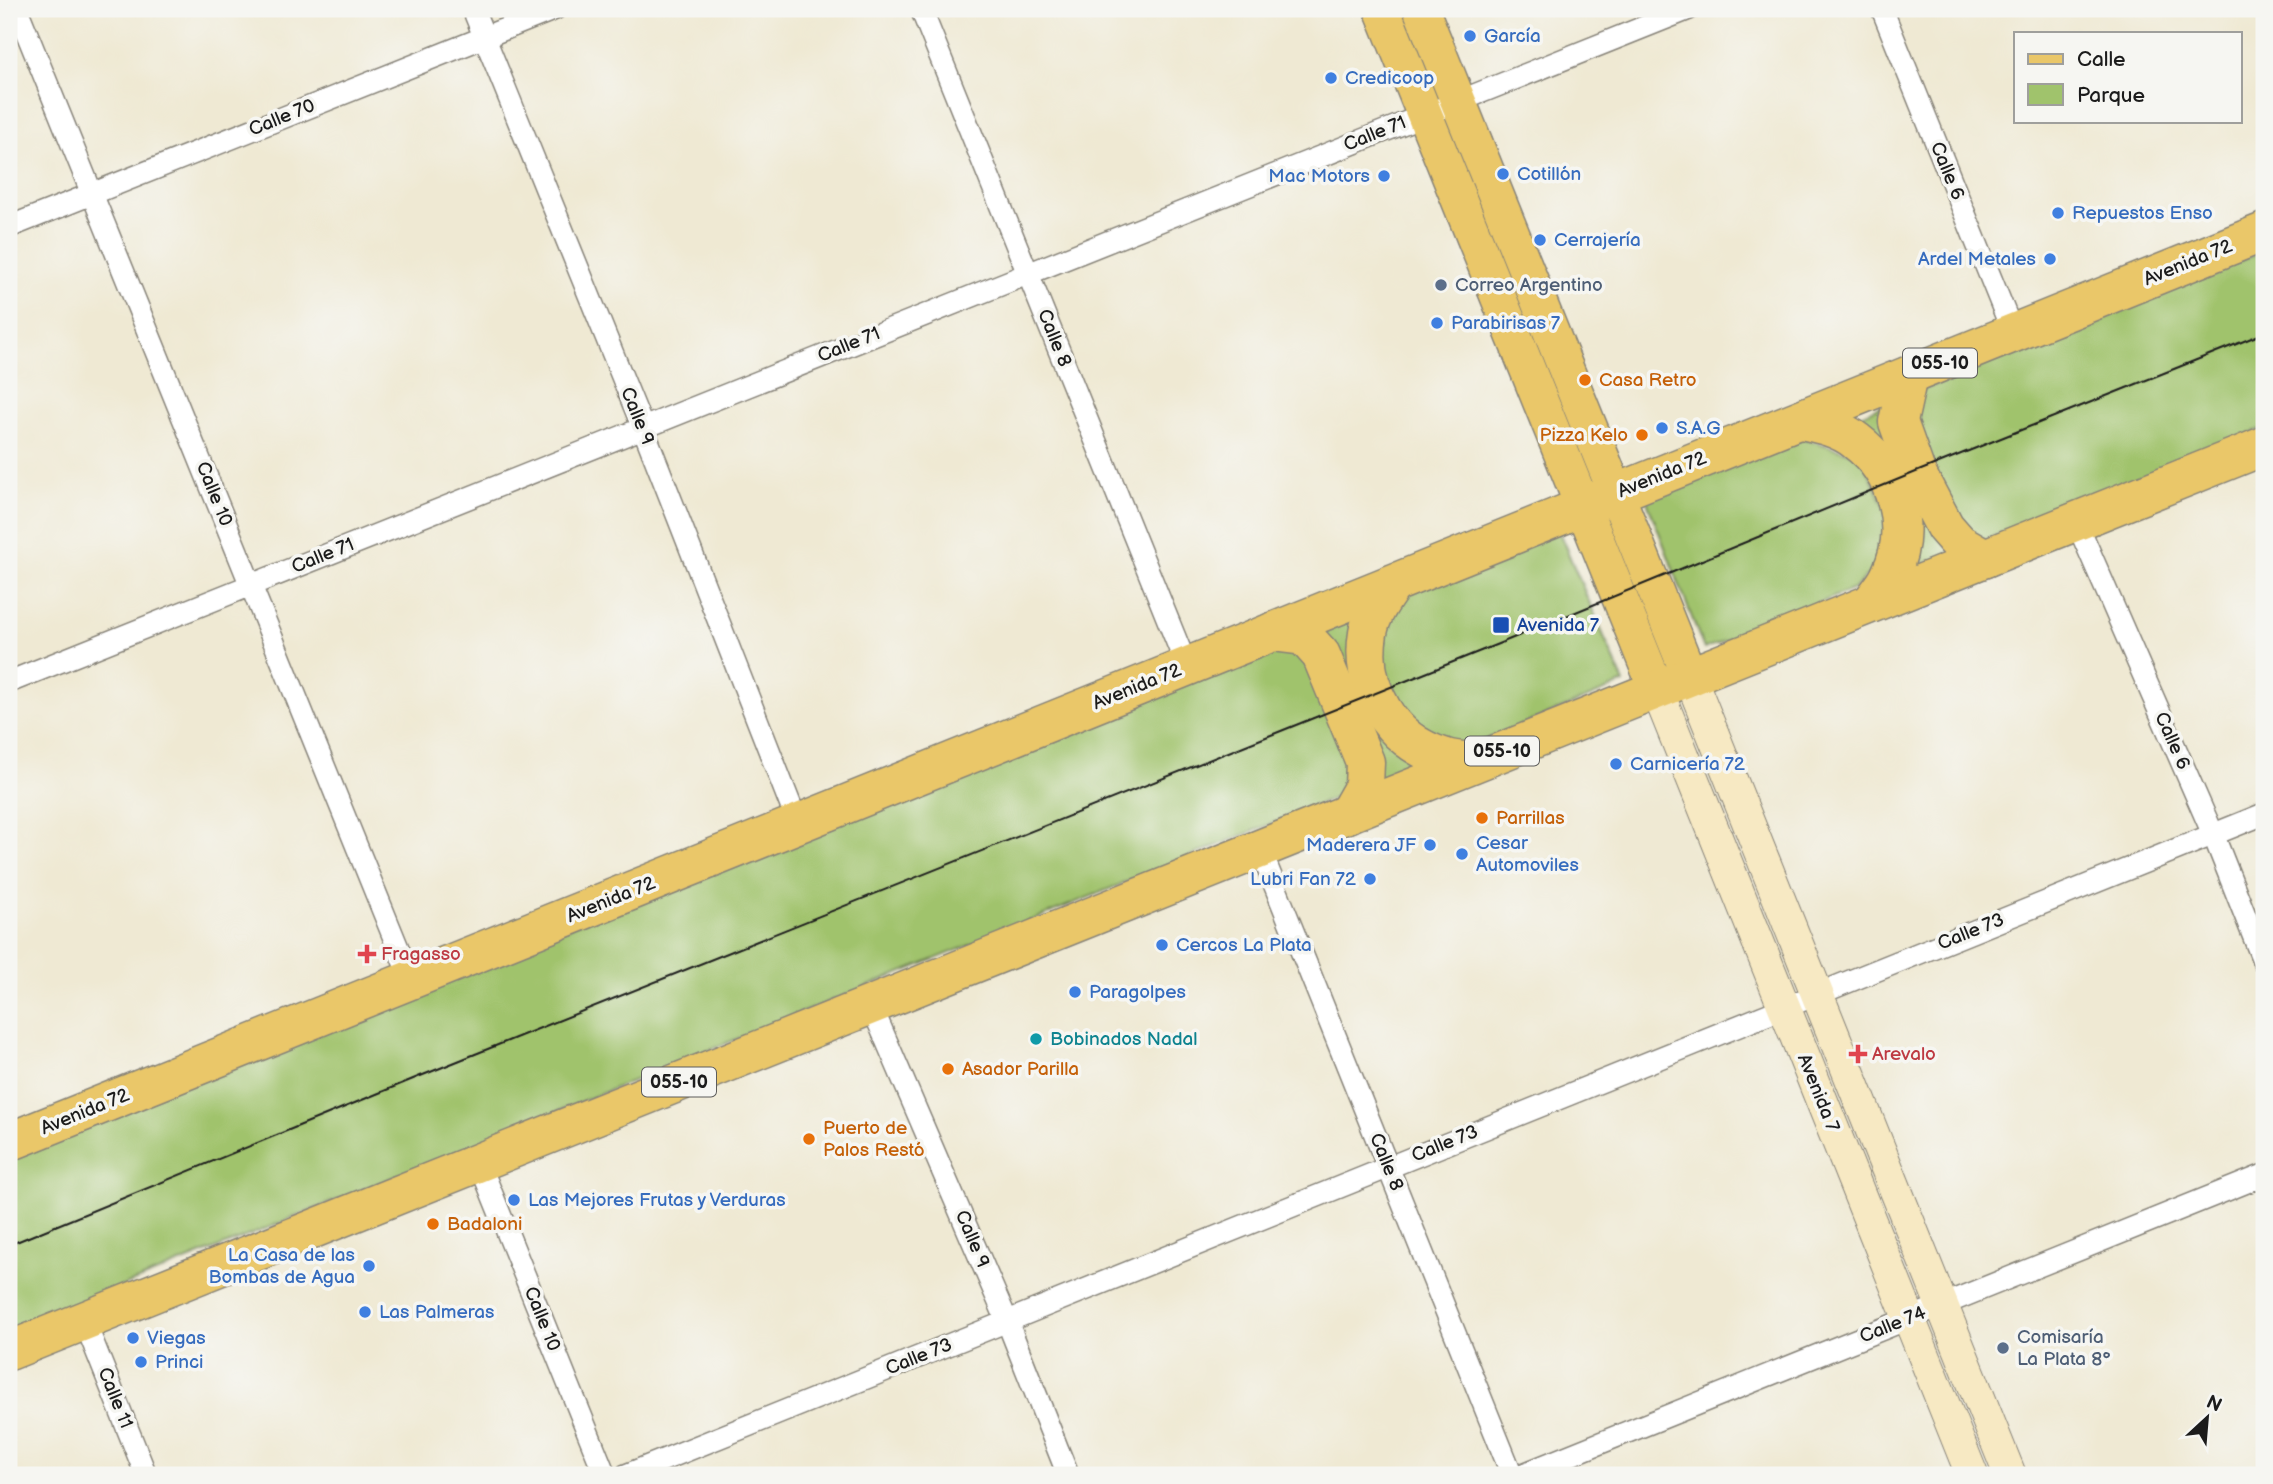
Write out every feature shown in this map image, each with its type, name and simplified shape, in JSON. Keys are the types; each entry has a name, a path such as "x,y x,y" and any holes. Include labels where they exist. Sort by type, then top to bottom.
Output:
{"highway":[{"name":"Avenida 72","path":"10,1137 411,980 2264,232"},
{"path":"1908,376 1898,422 1912,461 1945,527 1959,543 1985,558"},
{"path":"1801,420 1829,426 1854,439 1876,459 1891,483 1900,514 1900,545 1890,576 1872,602"},
{"name":"055-10","path":"9,1351 2264,446"},
{"path":"1392,584 1378,606 1368,631 1366,663 1373,694 1390,722 1414,744 1443,758 1475,762"},
{"path":"1272,632 1304,636 1321,655 1365,762 1364,786 1348,814"}],"main road":[{"name":"Avenida 7","path":"1382,9 1425,115 1600,500"},
{"name":"Avenida 7","path":"1421,9 1458,101 1600,500 1673,683 1784,1007 1972,1475"},
{"name":"Avenida 7","path":"1673,683 1816,994 2010,1475"}],"street":[{"name":"Calle 10","path":"17,9 411,980"},
{"name":"Calle 9","path":"473,9 643,428 798,824"},
{"name":"Calle 70","path":"9,227 555,9"},
{"name":"Calle 8","path":"921,9 1187,667"},
{"name":"Calle 71","path":"9,682 1689,9"},
{"name":"Calle 6","path":"1882,9 2013,333"},
{"name":"Calle 6","path":"2076,521 2213,834 2264,963"},
{"name":"Calle 73","path":"626,1475 2264,814"},
{"name":"Calle 8","path":"1260,849 1512,1475"},
{"name":"Calle 9","path":"871,1005 1007,1321 1068,1475"},
{"name":"Calle 10","path":"479,1162 605,1475"},
{"name":"Calle 74","path":"1521,1475 2264,1175"},
{"name":"Calle 11","path":"84,1320 146,1475"}],"green space":[{"path":"2264,251 2264,428 1982,541 1950,526 1912,404 1920,391"},
{"path":"1893,400 1950,553 1908,570 1848,421"},
{"path":"1802,438 1861,456 1891,520 1876,567 1854,589 1704,649 1645,496"},
{"path":"1559,532 1624,683 1488,739 1462,744 1435,738 1411,722 1379,666 1390,610 1412,587"},
{"path":"1360,609 1352,642 1428,764 1376,783 1313,630"},
{"path":"1284,640 1299,642 1357,768 1345,794 9,1332 9,1151"}],"tram line":[{"path":"9,1245 418,1077 1508,640 1916,472 2264,333"}],"place":[{"name":"García","path":"1470,36"},
{"name":"Credicoop","path":"1331,78"},
{"name":"Cotillón","path":"1503,174"},
{"name":"Mac Motors","path":"1384,176"},
{"name":"Repuestos Enso","path":"2058,213"},
{"name":"Cerrajería","path":"1540,240"},
{"name":"Ardel Metales","path":"2050,259"},
{"name":"Correo Argentino","path":"1441,285"},
{"name":"Parabirisas 7","path":"1437,323"},
{"name":"Casa Retro","path":"1585,380"},
{"name":"S.A.G","path":"1662,428"},
{"name":"Pizza Kelo","path":"1642,435"},
{"name":"Avenida 7","path":"1501,625"},
{"name":"Carnicería 72","path":"1616,764"},
{"name":"Parrillas","path":"1482,818"},
{"name":"Maderera JF","path":"1430,845"},
{"name":"Cesar Automoviles","path":"1462,854"},
{"name":"Lubri Fan 72","path":"1370,879"},
{"name":"Cercos La Plata","path":"1162,945"},
{"name":"Fragasso","path":"367,954"},
{"name":"Paragolpes","path":"1075,992"},
{"name":"Bobinados Nadal","path":"1036,1039"},
{"name":"Arevalo","path":"1858,1054"},
{"name":"Asador Parilla","path":"948,1069"},
{"name":"Puerto de Palos Restó","path":"809,1139"},
{"name":"Las Mejores Frutas y Verduras","path":"514,1200"},
{"name":"Badaloni","path":"433,1224"},
{"name":"La Casa de las Bombas de Agua","path":"369,1266"},
{"name":"Las Palmeras","path":"365,1312"},
{"name":"Viegas","path":"133,1338"},
{"name":"Comisaría La Plata 8°","path":"2003,1348"},
{"name":"Princi","path":"141,1362"}]}
